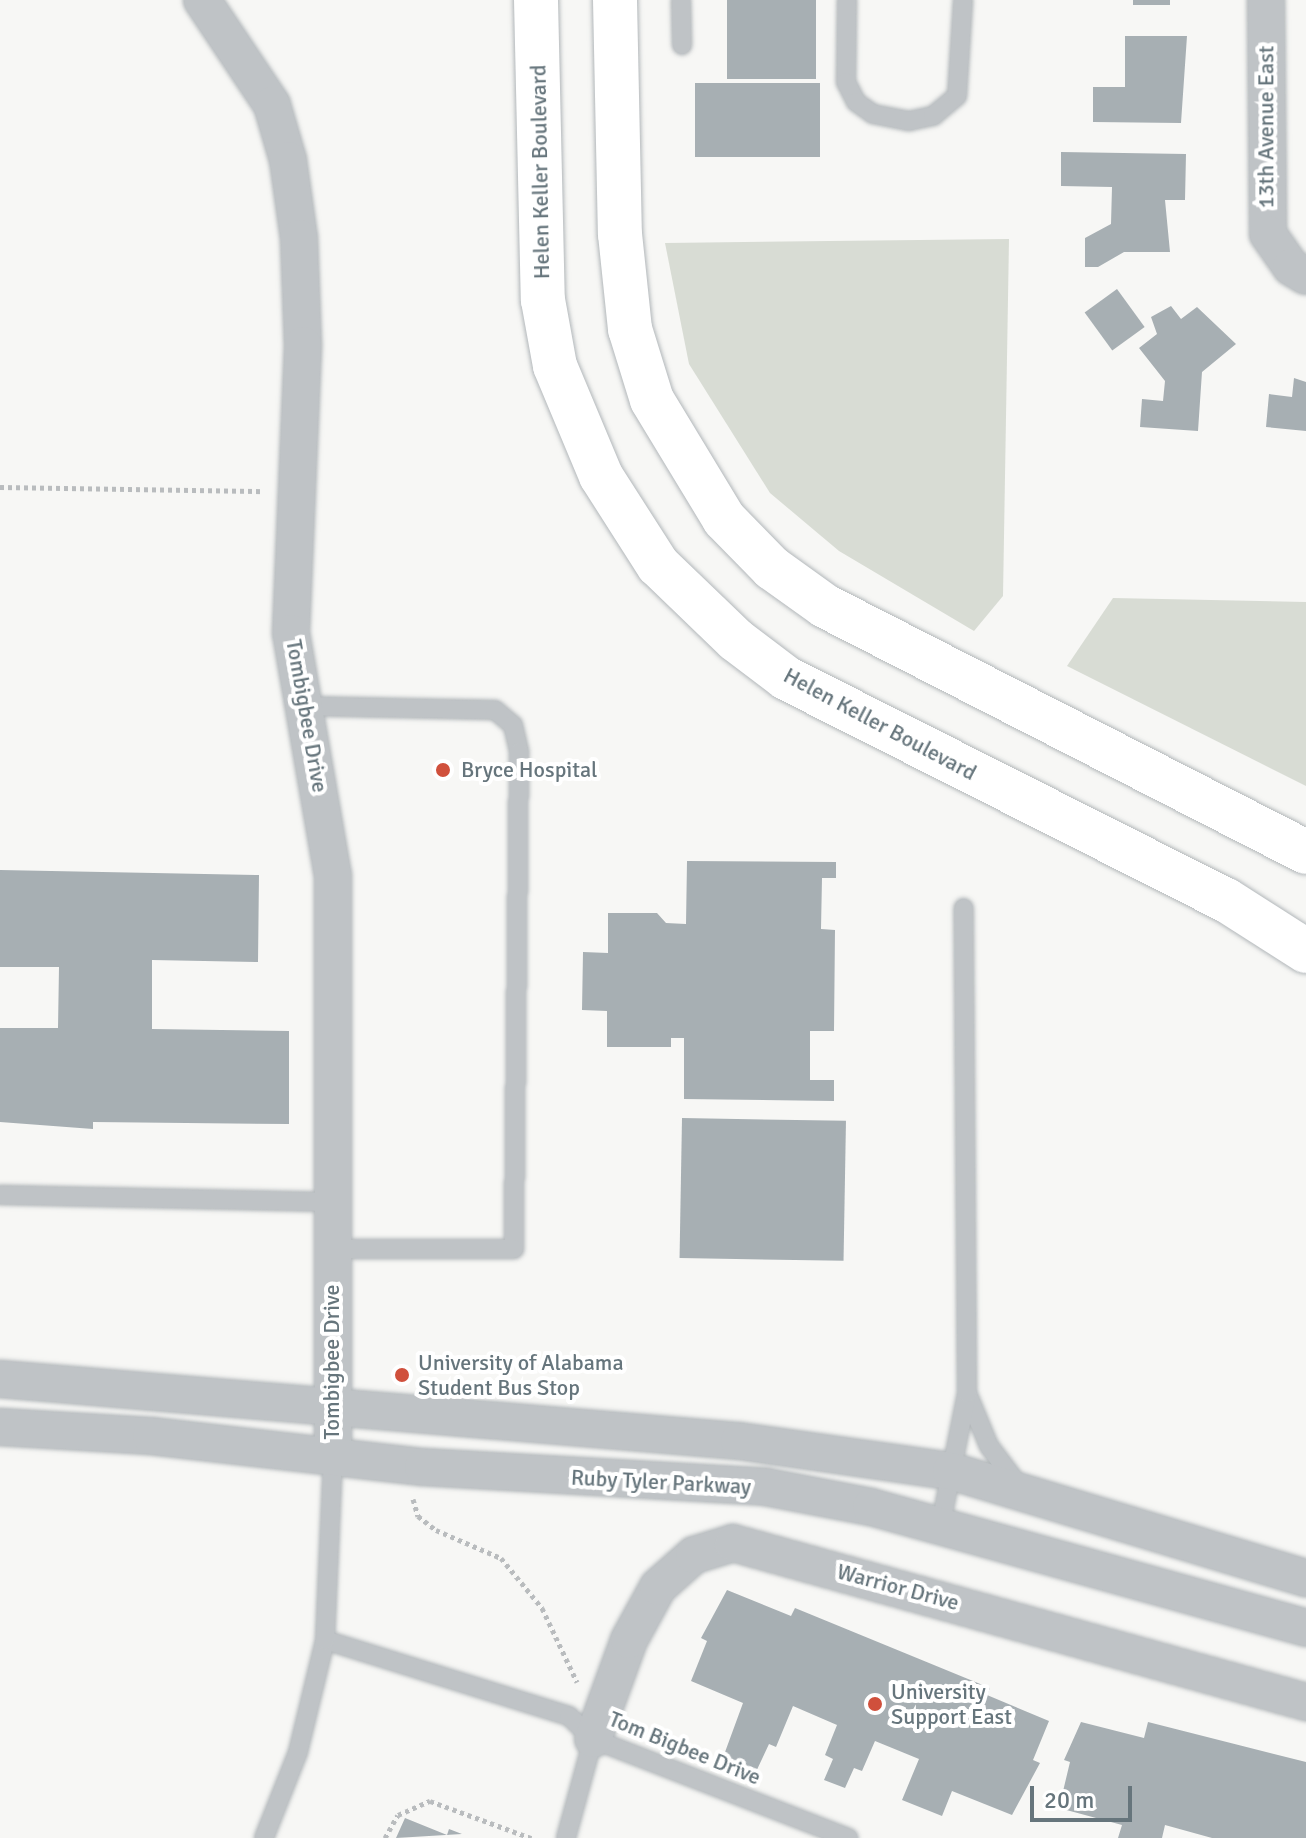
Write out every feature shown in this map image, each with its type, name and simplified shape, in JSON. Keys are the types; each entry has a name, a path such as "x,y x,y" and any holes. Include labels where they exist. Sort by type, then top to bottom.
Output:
{"street":[{"name":"Tombigbee Drive","path":"202,0 272,105 288,160 303,345 291,633 301,706 333,876 333,1457"},
{"name":"Helen Keller Boulevard","path":"536,0 543,300 555,366 601,476 658,565 736,640 786,678 1226,900 1306,951"},
{"path":"615,0 620,234 630,329 652,400 724,519 772,568 825,606 1306,852"},
{"name":"13th Avenue East","path":"1266,0 1265,195 1268,234 1280,251 1306,276"},
{"name":"Ruby Tyler Parkway","path":"0,1379 724,1439 951,1471 1023,1490 1306,1578"},
{"name":"Ruby Tyler Parkway","path":"0,1427 333,1457 766,1487 940,1528 1306,1628"},
{"name":"Warrior Drive","path":"593,1739 629,1640 658,1587 694,1555 733,1543 1306,1702"}],"lane":[{"path":"681,0 682,45"},
{"path":"847,0 846,82 856,102 873,114 909,121 933,116 957,96 963,0"},
{"path":"301,706 495,710 513,725 519,752 514,1249 332,1249"},
{"path":"940,1528 967,1393 964,908"},
{"path":"0,1195 333,1202"},
{"path":"967,1393 989,1446 1023,1490"},
{"path":"264,1838 298,1752 325,1640 333,1457"},
{"name":"Tom Bigbee Drive","path":"325,1640 569,1716 593,1739 848,1838"},
{"path":"566,1838 593,1739"}],"path":[{"path":"0,487 297,492"},
{"path":"412,1495 418,1516 436,1530 501,1558 542,1608 577,1683"},
{"path":"385,1838 398,1815 430,1801 531,1838"}],"shaded area":[{"path":"1009,239 1003,596 974,631 839,551 770,493 689,364 665,243"},
{"path":"1113,598 1306,602 1306,786 1067,666"}],"building":[{"path":"727,0 816,0 816,79 727,79"},
{"path":"1133,0 1170,0 1170,5 1133,5"},
{"path":"1125,36 1187,36 1181,123 1093,122 1093,87 1125,87"},
{"path":"695,83 820,83 820,157 695,157"},
{"path":"1061,152 1186,154 1185,200 1165,200 1170,252 1124,252 1098,267 1085,267 1085,238 1111,224 1112,187 1061,186"},
{"path":"1117,289 1145,327 1112,351 1085,313"},
{"path":"1171,306 1181,319 1197,307 1236,344 1202,372 1198,431 1140,427 1142,399 1163,401 1165,381 1139,348 1157,334 1151,317"},
{"path":"1294,378 1306,382 1306,431 1266,427 1269,394 1292,397"},
{"path":"687,861 836,862 836,878 822,878 821,929 835,930 834,1031 810,1031 810,1080 834,1080 834,1101 684,1099 684,1038 671,1038 671,1047 607,1047 607,1011 582,1010 583,952 608,953 608,913 657,913 666,923 686,924"},
{"path":"0,870 259,875 258,962 152,960 152,1029 289,1031 289,1124 93,1122 93,1129 0,1122 0,1028 58,1028 59,967 0,967"},
{"path":"682,1118 846,1121 844,1261 680,1258"},
{"name":"University Support East","path":"727,1590 791,1616 795,1608 990,1688 987,1695 1049,1721 1033,1760 1040,1763 1012,1815 952,1791 942,1816 902,1800 919,1759 875,1741 862,1771 854,1768 845,1788 824,1780 833,1759 825,1755 837,1725 793,1706 776,1747 769,1744 754,1776 721,1763 743,1703 691,1681 707,1641 701,1638"},
{"path":"1081,1722 1144,1738 1148,1722 1306,1762 1306,1838 1212,1838 1165,1825 1162,1838 1118,1838 1122,1825 1059,1808 1070,1762 1064,1760"},
{"path":"405,1818 447,1835 396,1838"},
{"path":"449,1829 462,1834 447,1835"}],"place":[{"name":"Bryce Hospital","path":"443,770"},
{"name":"University of Alabama Student Bus Stop","path":"402,1375"},
{"name":"University Support East","path":"875,1704"}]}
